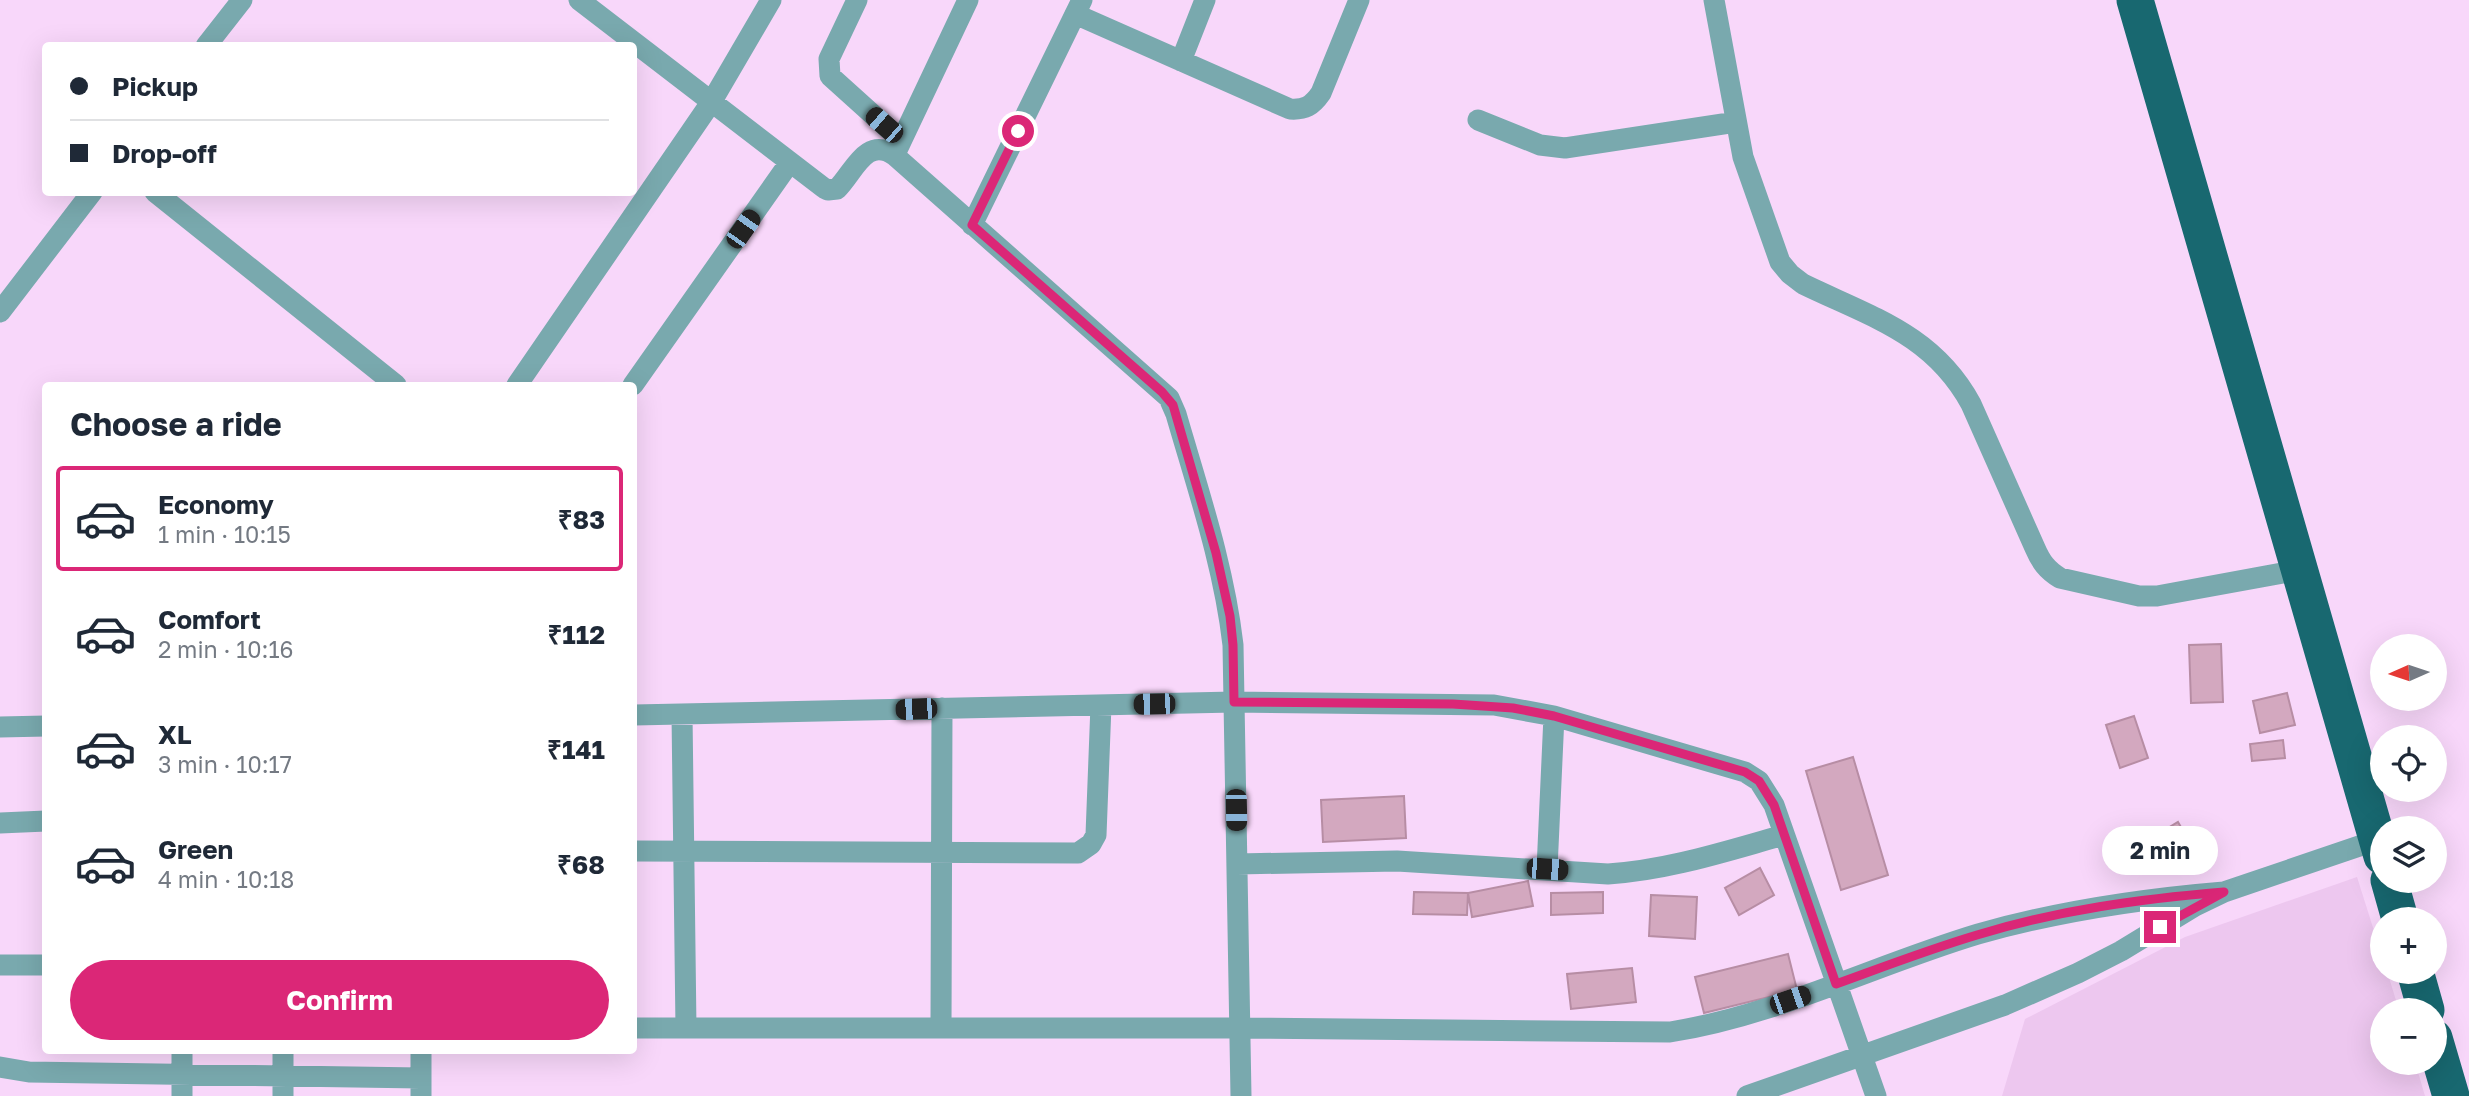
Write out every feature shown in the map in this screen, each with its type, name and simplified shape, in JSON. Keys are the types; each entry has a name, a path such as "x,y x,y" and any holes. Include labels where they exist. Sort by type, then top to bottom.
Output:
{"highway":[{"path":"2135,0 2370,817"},
{"path":"2445,1075 2451,1096"}],"street":[{"path":"209,42 242,0"},
{"path":"579,0 634,42"},
{"path":"519,382 712,101 771,0"},
{"path":"857,0 829,59 830,76 972,225 1162,392 1173,405 1216,553 1230,616 1233,645 1241,1096"},
{"path":"898,148 968,0"},
{"path":"1181,61 1205,0"},
{"path":"972,225 1079,7 1181,61 1290,109 1301,110 1312,105 1321,93 1359,0"},
{"path":"1714,0 1743,156 1780,262 1803,284 1906,334 1930,350 1947,366 1971,404 2042,564 2051,573 2060,578 2121,593 2157,596 2299,570"},
{"path":"637,44 824,188 833,190 840,186 867,152 898,148"},
{"path":"1478,120 1540,145 1565,148 1736,122"},
{"path":"635,382 790,162"},
{"path":"0,312 89,196"},
{"path":"160,196 392,382"},
{"path":"637,715 1234,702 1494,705 1554,716 1745,772 1759,781 1767,792 1876,1096"},
{"path":"637,851 1072,853 1084,850 1096,835 1101,705"},
{"path":"941,1028 942,708"},
{"path":"682,714 686,1028"},
{"path":"1547,869 1554,716"},
{"path":"0,727 42,726"},
{"path":"0,823 42,821"},
{"path":"1237,863 1397,861 1608,874 1642,872 1784,835"},
{"path":"1747,1096 2005,1005 2121,951 2195,906 2224,892 2370,851"},
{"path":"637,1028 1240,1028 1670,1032 1735,1019 1978,934 2059,914 2143,899 2224,892"},
{"path":"0,965 42,965"},
{"path":"182,1054 183,1096"},
{"path":"283,1054 283,1086"},
{"path":"0,1067 29,1072 183,1074 283,1086 421,1087 421,1054"}],"shaded area":[{"path":"2357,877 2370,918 2370,984 2391,984 2395,998 2370,998 2370,1075 2419,1075 2425,1096 2002,1096 2025,1019 2185,937"}],"building":[{"path":"2221,644 2223,702 2191,703 2189,645"},
{"path":"2287,693 2295,725 2260,733 2253,701"},
{"path":"2134,716 2148,758 2120,768 2106,725"},
{"path":"2283,740 2285,758 2252,761 2250,744"},
{"path":"1853,757 1888,875 1841,890 1806,771"},
{"path":"1404,796 1406,838 1323,842 1321,800"},
{"path":"2178,822 2201,862 2181,873 2158,834"},
{"path":"1760,868 1774,895 1739,915 1725,888"},
{"path":"1528,881 1533,906 1472,917 1468,893"},
{"path":"1414,892 1468,893 1467,915 1413,914"},
{"path":"1603,892 1603,913 1551,915 1551,893"},
{"path":"1651,895 1697,897 1695,939 1649,936"},
{"path":"1788,954 1797,990 1704,1013 1695,977"},
{"path":"1632,968 1636,1002 1571,1009 1567,974"}],"route":[{"path":"1018,131 972,225 1169,398 1173,405 1216,553 1230,616 1234,702 1494,705 1554,716 1745,772 1759,781 1774,805 1836,984 1978,934 2059,914 2143,899 2224,892 2160,927"}]}
